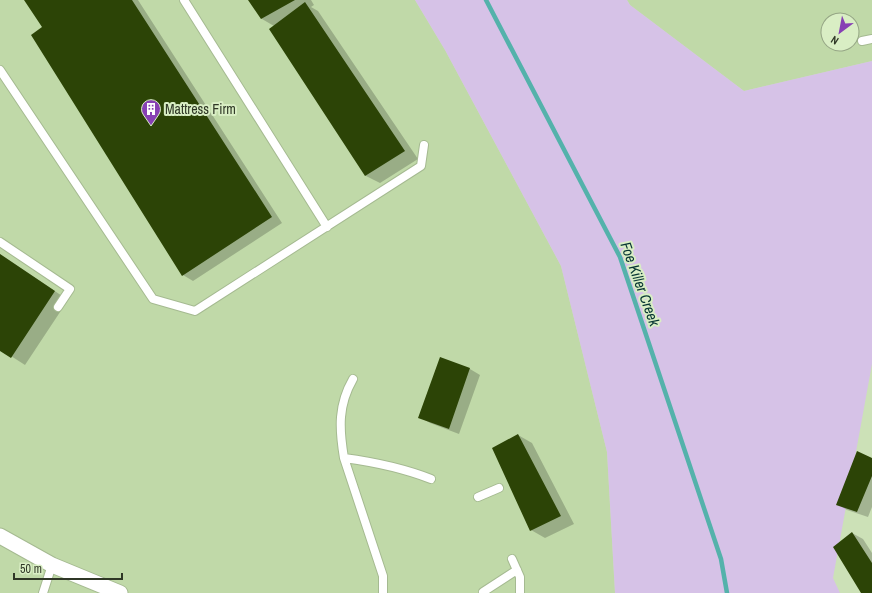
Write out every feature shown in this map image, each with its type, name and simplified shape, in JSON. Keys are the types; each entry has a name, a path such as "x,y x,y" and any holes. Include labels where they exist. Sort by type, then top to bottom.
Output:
{"street":[{"path":"0,536 52,565 120,593"}],"lane":[{"path":"184,0 327,226"},
{"path":"862,41 872,39"},
{"path":"0,70 153,299 195,311 421,166 424,145"},
{"path":"0,242 70,289 58,306"},
{"path":"354,378 347,391 340,416 341,437 344,458 383,576 383,593"},
{"path":"344,458 382,464 431,479"},
{"path":"478,497 499,488"},
{"path":"512,559 520,577 520,593"},
{"path":"43,593 52,565"},
{"path":"483,592 517,570"}],"shaded area":[{"path":"0,0 415,0 445,50 561,266 607,452 615,593 0,593"},
{"path":"415,0 627,0 630,5 744,91 872,61 872,364 833,578 840,593 615,593 607,452 561,266 445,50"},
{"path":"627,0 872,0 872,61 744,91 630,5"}],"building":[{"name":"Mattress Firm","path":"24,0 132,0 272,217 182,276 31,35 42,27"},
{"path":"248,0 295,0 261,19"},
{"path":"305,2 405,151 365,176 269,29"},
{"path":"0,254 55,291 11,358 0,351"},
{"path":"440,357 470,368 449,429 418,418"},
{"path":"518,434 561,516 530,531 492,448"},
{"path":"857,451 872,458 872,476 857,512 836,505"},
{"path":"852,532 872,563 872,593 861,593 833,547"}],"waterway":[{"name":"Foe Killer Creek","path":"486,0 620,257 721,559 727,593"}],"place":[{"name":"Mattress Firm","path":"151,126"}]}
